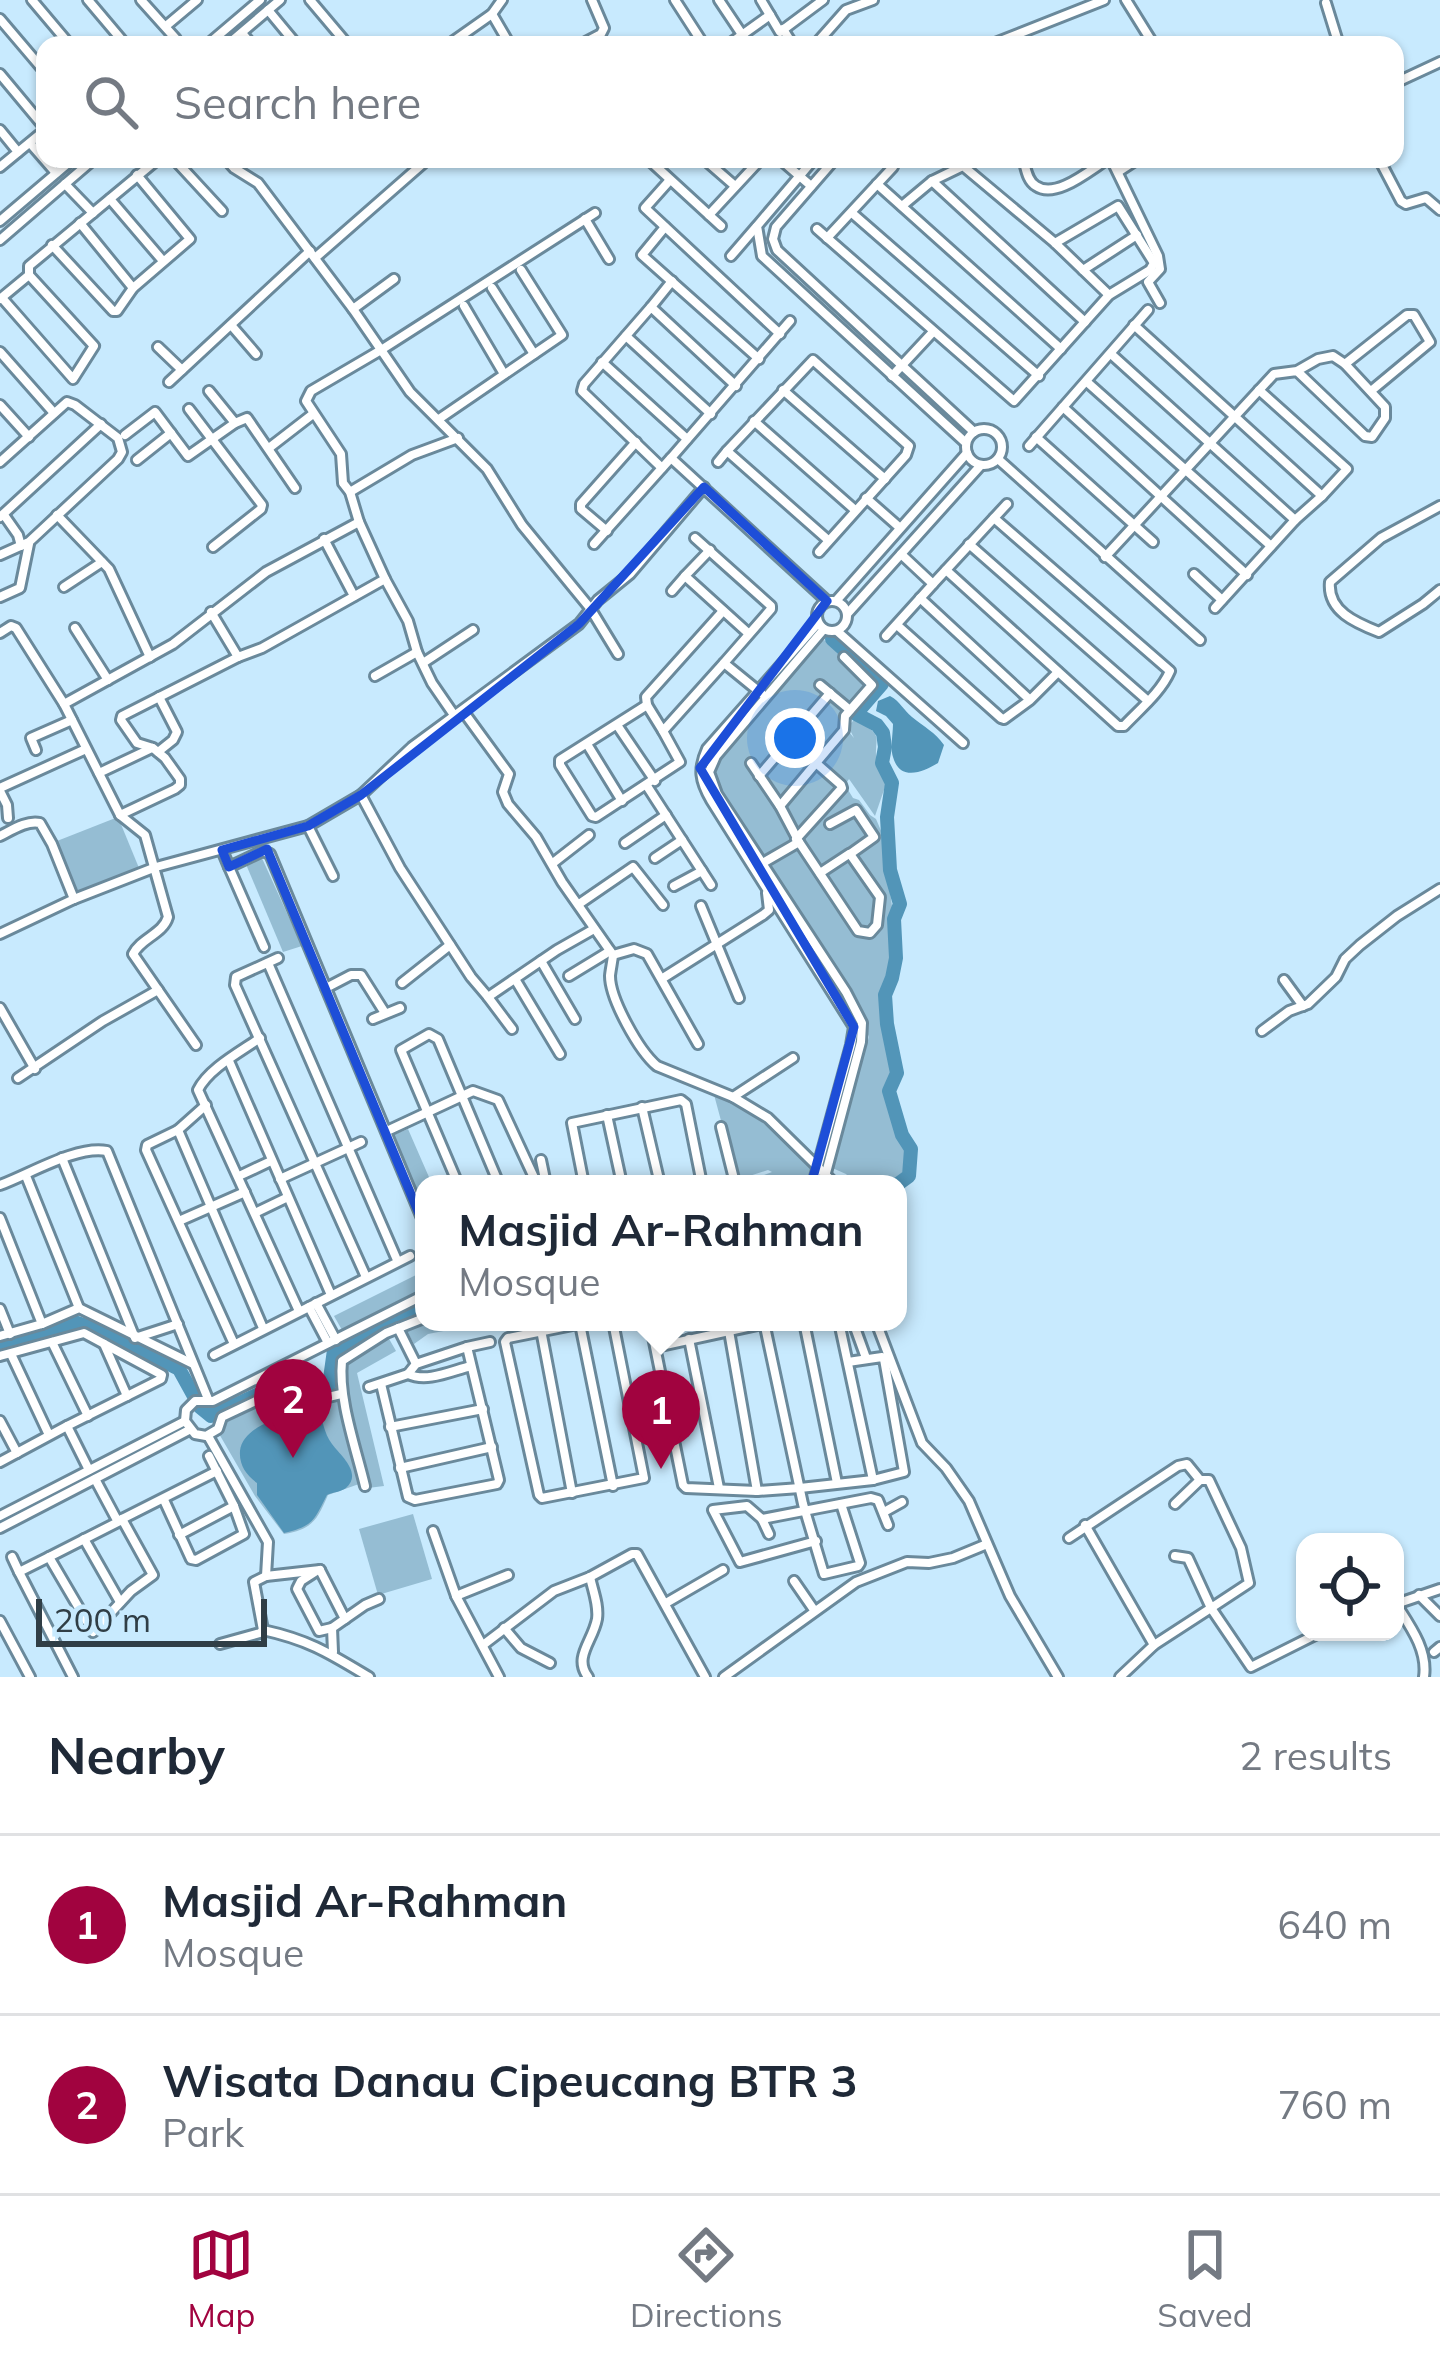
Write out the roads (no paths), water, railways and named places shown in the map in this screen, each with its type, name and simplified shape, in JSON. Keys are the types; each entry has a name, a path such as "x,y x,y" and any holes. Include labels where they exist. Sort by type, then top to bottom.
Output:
{"street":[{"path":"32,0 62,36"},
{"path":"88,0 118,36"},
{"path":"141,0 173,36"},
{"path":"218,36 260,0"},
{"path":"238,36 280,0"},
{"path":"310,0 340,36"},
{"path":"461,36 493,14 502,0"},
{"path":"592,0 604,28 597,36"},
{"path":"675,0 698,36"},
{"path":"718,0 742,34 770,15"},
{"path":"761,0 780,32 823,0"},
{"path":"823,36 846,10 873,0"},
{"path":"1012,36 1104,0"},
{"path":"165,27 192,2"},
{"path":"1128,3 1148,36"},
{"path":"1326,3 1336,36"},
{"path":"268,10 290,36"},
{"path":"493,14 505,36"},
{"path":"0,19 36,61"},
{"path":"783,29 787,36"},
{"path":"1404,79 1440,62"},
{"path":"0,74 36,118"},
{"path":"0,130 18,152"},
{"path":"0,167 36,137"},
{"path":"30,142 36,149"},
{"path":"52,168 56,173"},
{"path":"0,221 62,168"},
{"path":"0,240 84,168"},
{"path":"29,275 1,299 73,379 94,346 29,275 29,266 146,168"},
{"path":"182,168 222,211"},
{"path":"241,168 258,183 353,309 410,392 487,470 522,525 590,608 618,654"},
{"path":"169,382 417,168"},
{"path":"657,168 722,226"},
{"path":"714,168 735,186"},
{"path":"709,215 752,168"},
{"path":"791,168 805,180"},
{"path":"810,168 776,226 777,250 897,371 966,448 972,461 981,465 998,459 1002,451 999,437 988,429 974,432"},
{"path":"731,256 822,168"},
{"path":"827,238 891,168"},
{"path":"902,206 958,168"},
{"path":"964,168 1109,295"},
{"path":"1027,168 1032,182 1052,190 1093,168"},
{"path":"1116,168 1158,256 1160,269 1148,282 1160,303"},
{"path":"1118,172 1124,168"},
{"path":"1384,168 1401,201 1426,198 1440,211"},
{"path":"52,245 117,311 134,288 190,239 137,175"},
{"path":"670,180 645,208 780,334"},
{"path":"932,182 1085,322"},
{"path":"65,184 93,213"},
{"path":"877,184 1061,349"},
{"path":"110,199 163,261"},
{"path":"817,229 1012,401 1109,295 1154,263 1121,207 1114,206 1055,243"},
{"path":"851,212 1039,376"},
{"path":"609,259 590,216 311,391 306,401 341,454 342,476 359,522 408,620 432,683 508,774 503,796 612,953 614,992 647,1058 768,1118 821,1175"},
{"path":"80,224 134,288"},
{"path":"757,226 762,256"},
{"path":"665,227 642,254 759,358"},
{"path":"1082,270 1137,235"},
{"path":"744,240 974,432"},
{"path":"439,419 562,335 521,270"},
{"path":"353,309 394,279"},
{"path":"662,468 582,391 672,281"},
{"path":"492,288 534,354"},
{"path":"464,306 505,374"},
{"path":"651,307 736,386"},
{"path":"1029,446 1148,310"},
{"path":"1345,364 1407,315 1414,315 1430,342 1371,391"},
{"path":"594,544 790,321"},
{"path":"231,325 256,354"},
{"path":"1134,325 1322,496"},
{"path":"897,371 933,333"},
{"path":"626,336 711,414"},
{"path":"158,347 182,370"},
{"path":"0,352 54,413"},
{"path":"1111,354 1295,520"},
{"path":"1105,557 1274,374 1297,371 1328,356 1345,364 1385,407 1383,421 1368,438 1297,371"},
{"path":"602,362 687,440"},
{"path":"718,462 809,362 817,362 909,446 819,552"},
{"path":"1087,382 1271,546"},
{"path":"783,390 885,479"},
{"path":"1194,574 1218,604 1346,467 1259,390"},
{"path":"209,391 235,423"},
{"path":"0,555 25,544 122,452 118,438 67,402 1,460"},
{"path":"0,405 29,437"},
{"path":"1063,407 1247,575"},
{"path":"189,409 262,507 213,547"},
{"path":"125,435 153,412 188,456 247,418 296,488"},
{"path":"268,448 314,415"},
{"path":"754,421 855,510"},
{"path":"0,597 20,588 25,544 2,516 101,424"},
{"path":"821,626 818,610 832,601 899,527 966,448 974,432"},
{"path":"137,460 171,433"},
{"path":"1036,437 1154,542"},
{"path":"350,492 412,455 458,438"},
{"path":"607,530 581,504 635,442"},
{"path":"727,452 828,540"},
{"path":"671,458 848,613"},
{"path":"998,459 1200,640"},
{"path":"837,631 981,465"},
{"path":"0,934 74,899 184,857 308,826 362,795 412,747 579,624 590,608 630,574 704,487"},
{"path":"866,498 899,527"},
{"path":"886,636 1007,504"},
{"path":"1440,506 1381,538 1330,582 1328,589 1347,616 1379,632 1440,590"},
{"path":"57,515 102,562 150,657"},
{"path":"946,570 1121,727 1148,701 1170,671 994,518"},
{"path":"64,704 173,644 266,572 359,522"},
{"path":"663,731 771,609 695,538"},
{"path":"324,539 354,596"},
{"path":"970,544 1148,701"},
{"path":"672,591 710,550"},
{"path":"901,554 933,584"},
{"path":"64,587 102,562"},
{"path":"685,576 748,633"},
{"path":"120,815 179,785 174,770 156,750 137,743 121,718 262,648 385,579"},
{"path":"920,598 1030,700"},
{"path":"647,705 560,760 596,818 680,760 646,697 723,611"},
{"path":"211,612 238,657"},
{"path":"897,625 1000,718 1030,700 1059,672"},
{"path":"821,626 837,631 963,743"},
{"path":"821,626 707,749 700,768 704,787 848,1004 854,1027 822,1175"},
{"path":"0,633 16,628 64,704 120,815 145,835 167,921 133,954 196,1046"},
{"path":"74,628 108,680"},
{"path":"423,664 473,630"},
{"path":"375,676 417,652"},
{"path":"780,806 844,730 844,719 872,685 844,657"},
{"path":"724,664 761,694"},
{"path":"820,685 850,710"},
{"path":"759,776 830,693"},
{"path":"100,772 156,750 176,736 159,697"},
{"path":"35,750 31,738 72,720"},
{"path":"617,725 711,885"},
{"path":"586,744 622,801"},
{"path":"8,818 0,789 87,749"},
{"path":"751,763 858,931 870,933 877,925 880,897 850,854"},
{"path":"758,866 798,840 842,788 816,763"},
{"path":"362,795 400,868 512,1029"},
{"path":"0,807 13,830"},
{"path":"820,873 874,838 854,809 830,824"},
{"path":"625,843 666,815"},
{"path":"0,836 35,821 43,826 74,899"},
{"path":"308,826 333,876"},
{"path":"553,863 589,835"},
{"path":"655,858 682,840"},
{"path":"222,850 264,946"},
{"path":"229,867 263,851 270,854 415,1200"},
{"path":"662,978 769,910 758,866"},
{"path":"578,904 633,867 663,904"},
{"path":"674,886 702,871"},
{"path":"765,886 848,1004"},
{"path":"1262,1031 1303,1006 1336,977 1360,945 1440,889"},
{"path":"701,906 740,998"},
{"path":"488,998 594,929"},
{"path":"402,983 450,945"},
{"path":"569,976 612,953 641,950 653,960 698,1044"},
{"path":"366,1277 235,980 273,961 347,1150 397,1260"},
{"path":"541,961 575,1019"},
{"path":"326,988 361,975 385,1013"},
{"path":"515,980 560,1054"},
{"path":"1284,980 1303,1006"},
{"path":"18,1078 158,990"},
{"path":"373,1019 400,1008"},
{"path":"0,1009 35,1069"},
{"path":"454,1175 401,1050 429,1034 438,1039 495,1175"},
{"path":"260,1038 212,1071 199,1090 298,1311"},
{"path":"733,1097 793,1058"},
{"path":"229,1061 331,1295"},
{"path":"387,1130 473,1091 498,1100 537,1175"},
{"path":"582,1175 572,1123 681,1100 686,1104 700,1175"},
{"path":"206,1105 146,1150 235,1344"},
{"path":"642,1108 658,1175"},
{"path":"608,1115 620,1175"},
{"path":"721,1126 733,1175"},
{"path":"178,1130 263,1328"},
{"path":"280,1179 362,1142"},
{"path":"0,1185 62,1159 107,1151 178,1324 200,1401"},
{"path":"62,1159 135,1338"},
{"path":"541,1160 542,1175"},
{"path":"238,1176 272,1161"},
{"path":"26,1175 79,1308 192,1364"},
{"path":"179,1221 245,1192"},
{"path":"255,1213 286,1198"},
{"path":"0,1218 42,1324"},
{"path":"214,1354 410,1256"},
{"path":"341,1394 282,1408 254,1400 222,1417 211,1434 197,1435 187,1426 186,1410 200,1401 213,1402 415,1299"},
{"path":"313,1305 332,1341"},
{"path":"0,1309 5,1335 79,1308"},
{"path":"365,1486 341,1394 343,1358 415,1321"},
{"path":"135,1338 178,1324"},
{"path":"398,1328 416,1364"},
{"path":"537,1331 505,1342 542,1498 642,1480 615,1331"},
{"path":"541,1331 572,1493"},
{"path":"585,1331 613,1486"},
{"path":"652,1331 686,1488 801,1490 904,1472 884,1359 848,1362"},
{"path":"656,1347 729,1331 757,1491"},
{"path":"768,1331 804,1508 824,1574 859,1565 841,1504"},
{"path":"806,1331 837,1483"},
{"path":"841,1331 873,1480"},
{"path":"857,1331 866,1358"},
{"path":"879,1331 922,1443 969,1501 1010,1596 1058,1677"},
{"path":"0,1462 162,1376 84,1334 5,1355 50,1435"},
{"path":"688,1339 719,1488"},
{"path":"52,1342 88,1416"},
{"path":"369,1387 408,1374 416,1364 490,1342"},
{"path":"104,1344 127,1396"},
{"path":"381,1384 407,1495 415,1500 496,1484 499,1480 467,1347"},
{"path":"408,1374 420,1378 471,1366"},
{"path":"390,1426 483,1409"},
{"path":"0,1420 17,1453"},
{"path":"67,1426 89,1470"},
{"path":"0,1516 187,1426"},
{"path":"0,1528 187,1426"},
{"path":"211,1434 268,1542 266,1576"},
{"path":"400,1468 492,1447"},
{"path":"164,1500 187,1556 196,1561 244,1534 208,1456"},
{"path":"1069,1538 1178,1466 1187,1464 1200,1480"},
{"path":"19,1572 217,1471"},
{"path":"50,1557 93,1632 153,1575 95,1479"},
{"path":"1120,1677 1154,1645 1250,1580 1212,1483 1200,1480 1175,1504"},
{"path":"762,1520 804,1508 875,1498 888,1525"},
{"path":"884,1512 902,1502"},
{"path":"770,1534 752,1508 743,1504 713,1512 740,1562 816,1540"},
{"path":"178,1535 234,1506"},
{"path":"1085,1526 1154,1645"},
{"path":"433,1532 456,1596 499,1677"},
{"path":"84,1539 120,1603"},
{"path":"724,1677 856,1582 908,1562 929,1564 987,1544"},
{"path":"483,1645 554,1591 637,1554 705,1677"},
{"path":"1175,1556 1188,1558 1211,1608 1250,1667 1303,1641"},
{"path":"12,1557 73,1677"},
{"path":"263,1630 253,1584 266,1576 320,1570"},
{"path":"320,1570 345,1619"},
{"path":"320,1570 297,1589 319,1631 379,1599"},
{"path":"666,1603 723,1570"},
{"path":"456,1596 508,1575"},
{"path":"588,1677 580,1666 598,1610 590,1577"},
{"path":"794,1581 814,1610"},
{"path":"1404,1601 1440,1589"},
{"path":"1419,1595 1440,1616"},
{"path":"1419,1618 1431,1609"},
{"path":"1404,1619 1421,1648 1424,1677"},
{"path":"0,1621 29,1677"},
{"path":"332,1628 332,1654"},
{"path":"504,1628 521,1648 550,1663"},
{"path":"220,1644 263,1630"},
{"path":"263,1630 296,1637 369,1677"}],"waterway":[{"path":"832,639 882,684 856,714 883,733 882,763 892,783 887,817 890,870 900,904 894,919 896,958 885,995 897,1073 889,1091 911,1149 907,1177"},
{"path":"0,1345 74,1322 107,1333 179,1369 200,1407 211,1416 261,1393 280,1402 328,1393 334,1350 415,1310"}],"place":[{"name":"Wisata Danau Cipeucang BTR 3","path":"293,1458"},
{"name":"Masjid Ar-Rahman","path":"661,1469"}]}
